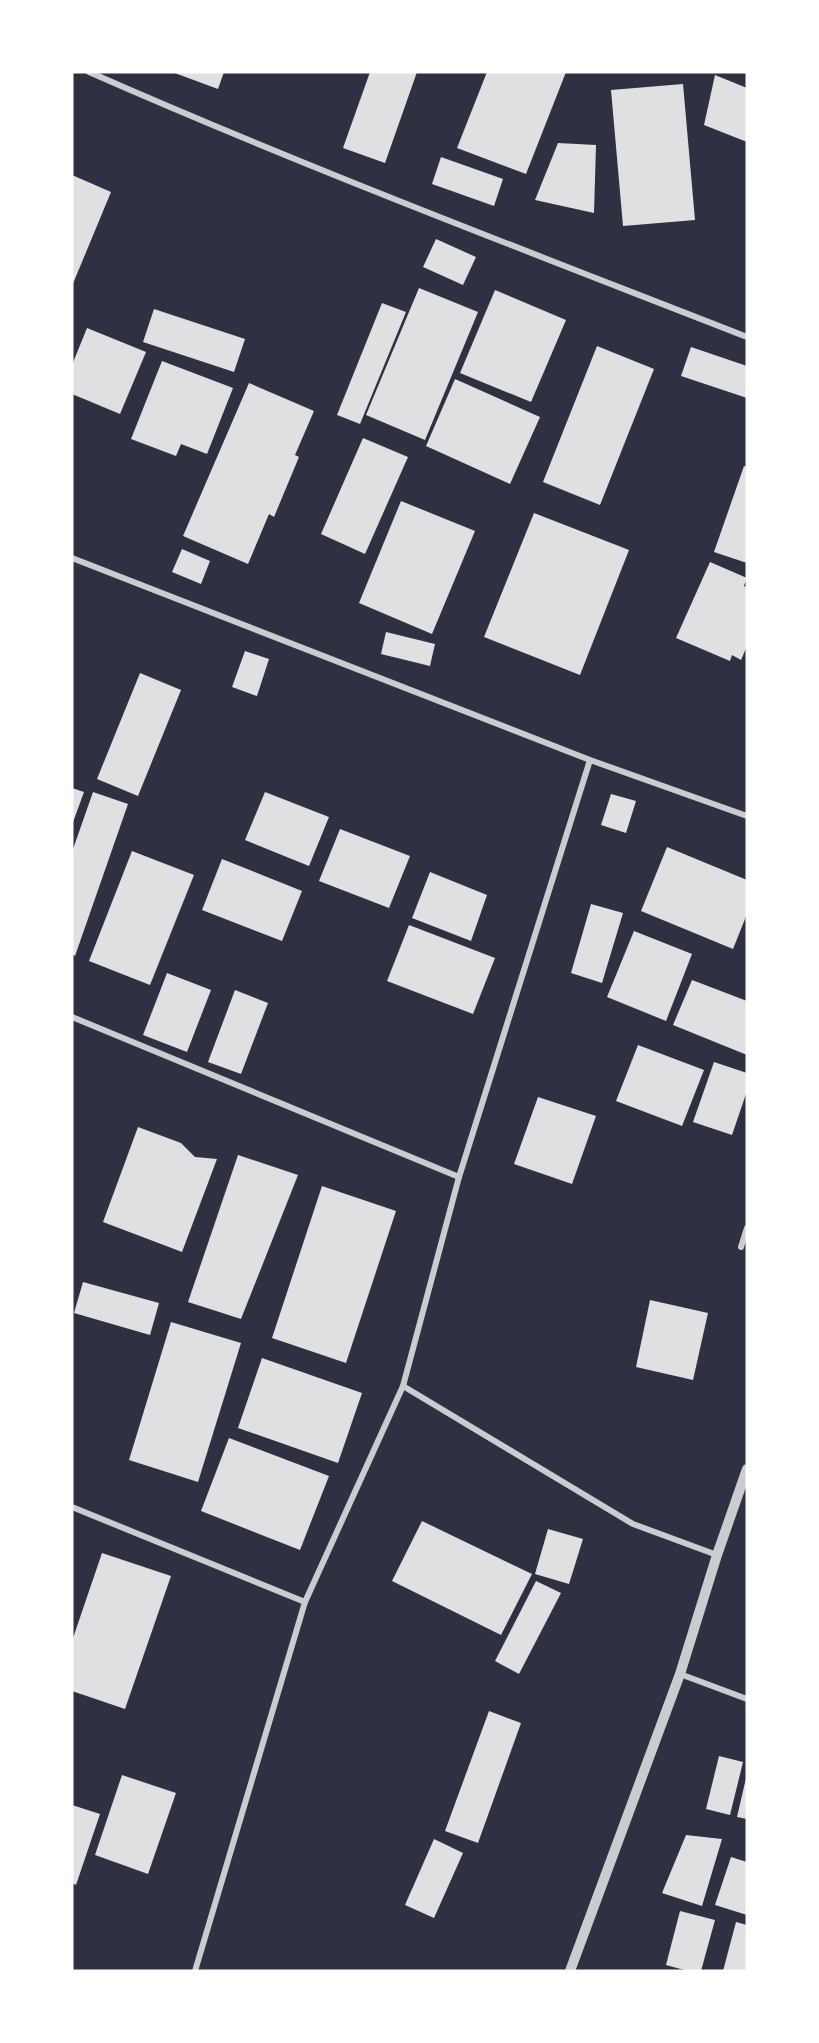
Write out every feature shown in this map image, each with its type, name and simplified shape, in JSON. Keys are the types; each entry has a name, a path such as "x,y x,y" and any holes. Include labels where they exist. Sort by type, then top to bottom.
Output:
{"street":[{"path":"89,72 384,196 747,337"},
{"path":"72,558 591,760 747,816"},
{"path":"195,1971 305,1602 403,1386 459,1177 591,760"},
{"path":"72,1017 459,1177"},
{"path":"741,1247 747,1228"},
{"path":"403,1386 633,1524 717,1555"},
{"path":"570,1971 680,1674 747,1469"},
{"path":"72,1507 305,1602"},
{"path":"680,1674 747,1699"}],"building":[{"path":"172,72 224,72 218,89"},
{"path":"370,72 417,72 385,163 343,148"},
{"path":"487,72 566,72 526,174 457,148"},
{"path":"715,75 747,88 747,142 704,125"},
{"path":"683,84 695,220 623,226 611,90"},
{"path":"558,143 596,145 594,213 535,200"},
{"path":"441,157 503,179 494,206 432,184"},
{"path":"72,175 111,192 72,286"},
{"path":"436,239 476,257 463,285 423,267"},
{"path":"419,288 478,312 425,440 366,415"},
{"path":"495,290 566,320 531,402 460,373"},
{"path":"382,303 406,312 360,424 337,415"},
{"path":"154,309 245,339 234,372 143,342"},
{"path":"87,328 146,352 120,414 72,394 72,365"},
{"path":"597,346 654,369 600,505 543,482"},
{"path":"691,347 747,366 747,398 681,376"},
{"path":"162,361 233,388 207,454 181,444 176,456 131,439"},
{"path":"455,379 540,417 510,484 426,446"},
{"path":"249,383 314,411 295,455 299,457 274,517 269,514 248,564 183,536"},
{"path":"363,438 408,457 365,554 321,534"},
{"path":"744,466 747,467 747,563 714,552"},
{"path":"401,501 475,531 432,634 359,603"},
{"path":"534,513 629,550 580,675 484,637"},
{"path":"182,549 210,561 201,584 172,572"},
{"path":"710,562 747,578 744,586 747,588 747,646 741,660 732,655 730,661 676,638"},
{"path":"386,632 435,644 430,666 381,654"},
{"path":"245,651 269,659 257,696 232,687"},
{"path":"140,673 181,690 138,796 97,779"},
{"path":"72,788 84,792 72,825"},
{"path":"93,792 128,804 75,956 72,954 72,852"},
{"path":"265,792 329,817 309,866 245,840"},
{"path":"611,794 636,801 626,833 601,825"},
{"path":"340,829 410,856 389,908 319,881"},
{"path":"667,847 747,880 747,914 733,949 641,911"},
{"path":"132,851 194,875 150,985 89,961"},
{"path":"222,859 302,891 282,941 202,910"},
{"path":"430,872 487,895 471,941 412,918"},
{"path":"591,904 623,913 602,983 571,973"},
{"path":"409,925 495,958 473,1014 387,981"},
{"path":"634,931 692,954 666,1021 607,997"},
{"path":"167,973 211,990 187,1052 143,1035"},
{"path":"692,980 747,1001 747,1055 673,1025"},
{"path":"235,990 268,1003 241,1074 208,1062"},
{"path":"638,1045 704,1070 682,1126 616,1101"},
{"path":"714,1062 747,1073 747,1091 732,1135 693,1122"},
{"path":"538,1097 596,1116 572,1184 514,1164"},
{"path":"138,1127 181,1143 195,1157 217,1159 182,1252 103,1222"},
{"path":"238,1155 298,1175 241,1319 188,1302"},
{"path":"322,1186 396,1211 346,1363 272,1338"},
{"path":"83,1282 159,1303 150,1335 74,1313"},
{"path":"650,1300 708,1313 693,1380 636,1367"},
{"path":"171,1322 241,1343 198,1482 129,1460"},
{"path":"262,1358 362,1393 338,1463 238,1428"},
{"path":"229,1438 329,1476 300,1550 201,1511"},
{"path":"422,1521 532,1574 501,1635 392,1581"},
{"path":"548,1529 583,1539 569,1584 535,1574"},
{"path":"102,1553 171,1576 125,1709 72,1691 72,1641"},
{"path":"536,1581 561,1593 519,1674 495,1661"},
{"path":"489,1711 521,1723 478,1843 445,1831"},
{"path":"719,1756 743,1762 730,1815 706,1809"},
{"path":"122,1775 176,1793 148,1874 95,1855"},
{"path":"747,1778 747,1819 737,1817"},
{"path":"72,1805 100,1814 76,1885 72,1883"},
{"path":"686,1835 722,1839 702,1906 662,1893"},
{"path":"434,1839 463,1853 434,1918 405,1905"},
{"path":"731,1857 747,1862 747,1915 715,1905"},
{"path":"680,1911 715,1920 701,1971 688,1971 666,1965"},
{"path":"736,1922 747,1925 747,1971 723,1971"}]}
